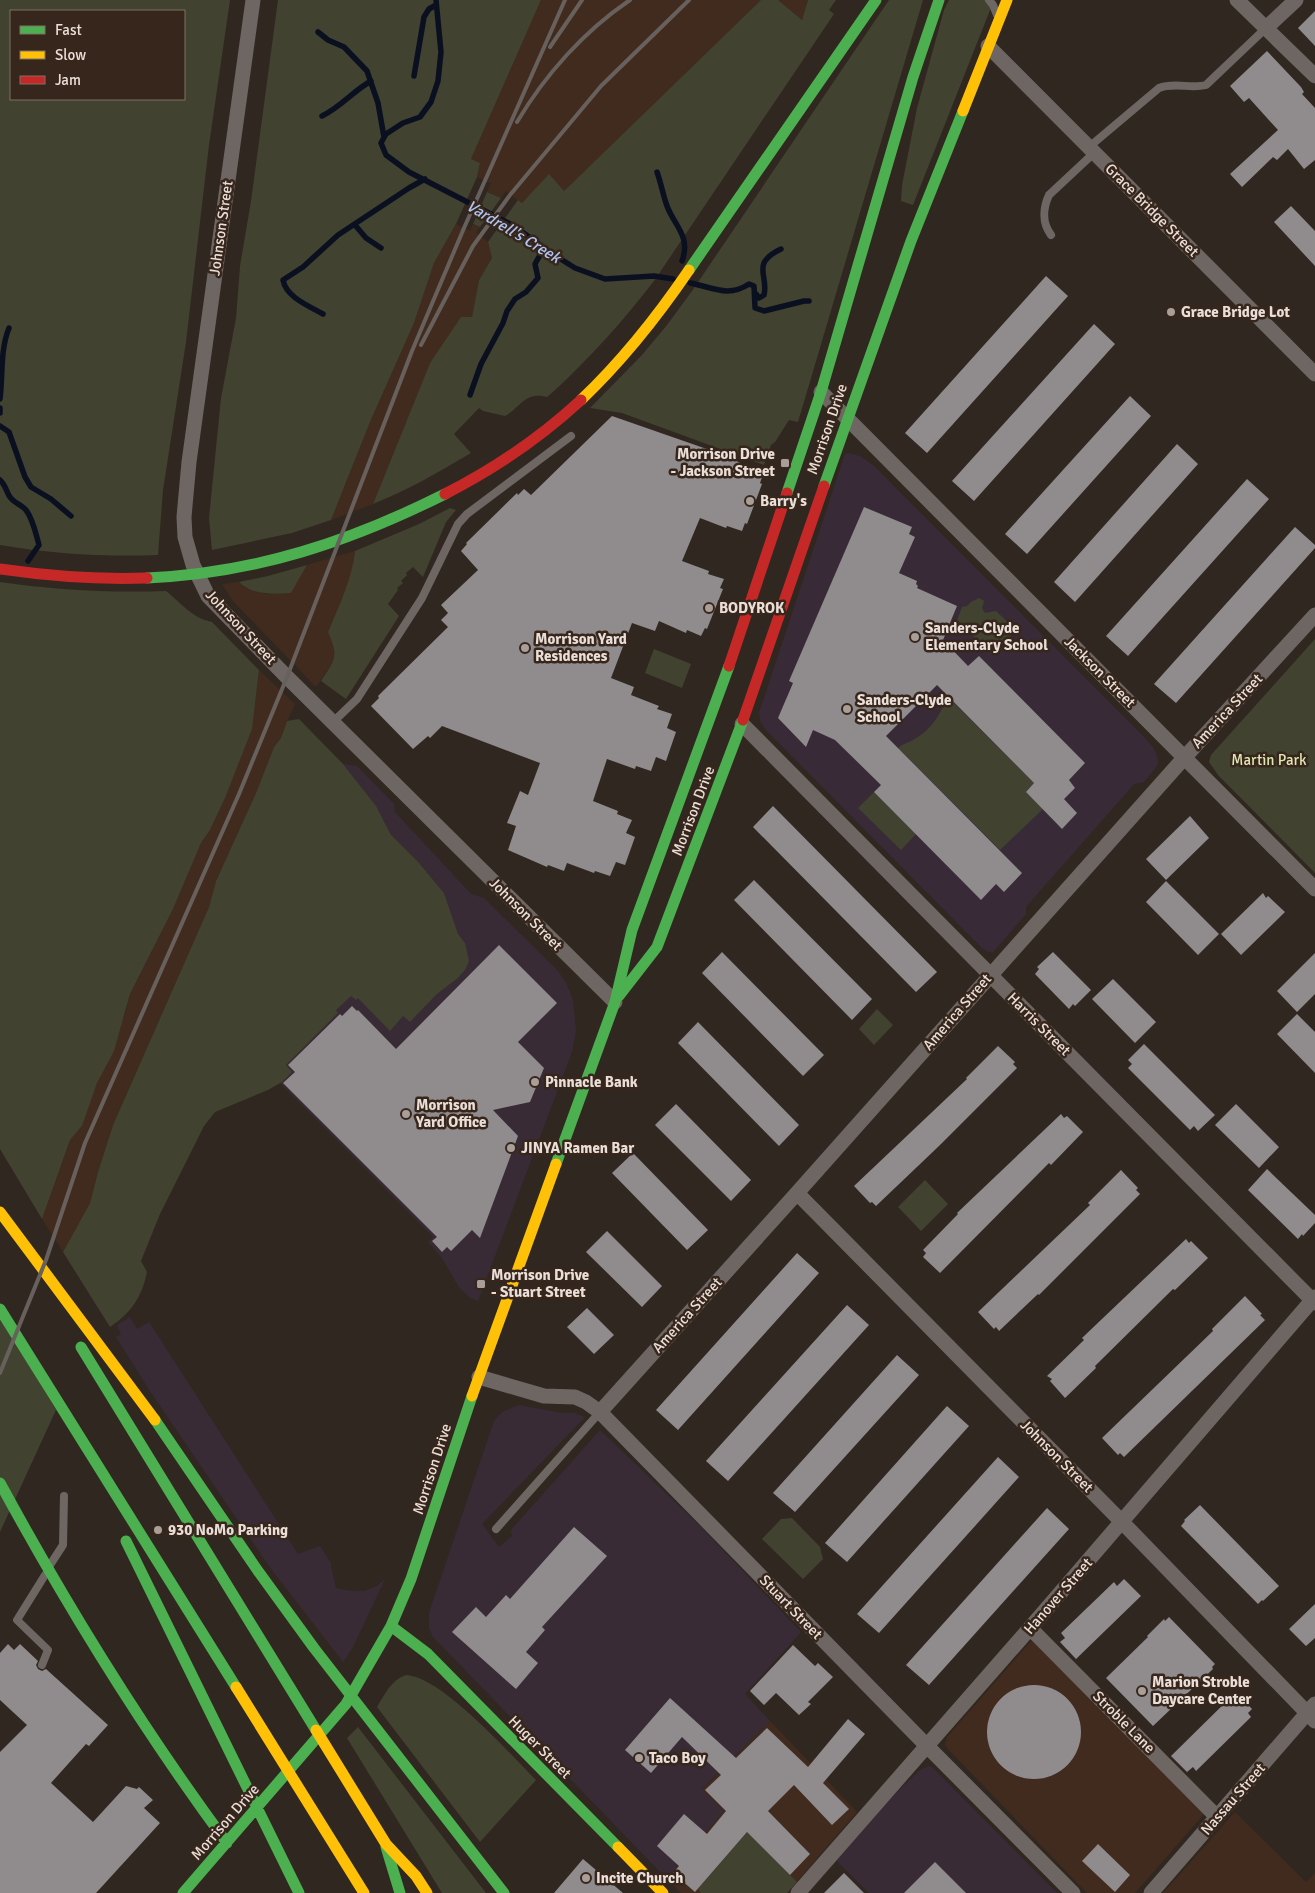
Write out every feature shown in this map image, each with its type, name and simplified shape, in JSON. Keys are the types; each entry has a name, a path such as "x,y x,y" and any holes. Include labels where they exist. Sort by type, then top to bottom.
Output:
{"main road":[{"path":"0,569 70,578 172,578 266,563 324,548 365,533 409,513 475,478 523,447 585,396 640,338 670,298 876,0"},
{"name":"Morrison Drive","path":"615,1002 657,947 742,724 847,418 911,241 1007,0"},
{"name":"Morrison Drive","path":"183,1893 346,1704 392,1626 411,1579 479,1377 615,1002 632,930 718,700 821,392 913,77 937,5"},
{"path":"0,1214 57,1308"},
{"path":"0,1214 165,1434 258,1571 314,1648 504,1893"},
{"path":"0,1309 364,1893"},
{"path":"73,1333 386,1844 416,1876 427,1893"},
{"path":"67,1419 111,1509"},
{"path":"0,1483 86,1635 190,1795 227,1843"},
{"path":"120,1526 299,1893"},
{"name":"Huger Street","path":"392,1626 428,1654 663,1893"},
{"path":"386,1844 400,1893"}],"street":[{"name":"Johnson Street","path":"253,0 189,462 184,517 185,537 193,566 208,596 615,1002"},
{"path":"1237,0 1315,76"},
{"path":"1266,28 1296,0"},
{"name":"Grace Bridge Street","path":"988,46 1315,374"},
{"name":"Jackson Street","path":"821,392 1315,889"},
{"name":"America Street","path":"600,1412 798,1193 990,974 1315,615"},
{"name":"Harris Street","path":"742,724 1314,1300"},
{"name":"Johnson Street","path":"798,1193 1312,1713"},
{"name":"Hanover Street","path":"798,1893 1314,1300"},
{"name":"Stuart Street","path":"479,1377 544,1396 575,1398 586,1402 600,1412 1073,1893"},
{"name":"Stroble Lane","path":"1030,1628 1217,1817"},
{"name":"Nassau Street","path":"1151,1893 1312,1713"}],"lane":[{"path":"937,5 951,0"},
{"path":"989,0 999,20"},
{"path":"1051,235 1045,224 1046,202 1050,195 1092,150 1159,88 1170,85 1196,86 1206,84 1266,28"},
{"path":"333,722 357,699 422,598 458,524 468,514 571,436"},
{"path":"496,1529 600,1412"},
{"path":"42,1665 48,1650 17,1620 63,1545 64,1496"}],"shaded area":[{"path":"541,0 761,0 564,191 522,203 506,191 501,198 487,192 491,183 477,177 480,163 471,159"},
{"path":"778,0 808,0 802,20"},
{"path":"456,224 470,231 473,224 480,227 476,233 488,242 492,258 479,280 472,318 430,363 373,504 331,520 370,422 414,323 434,263"},
{"name":"Sanders-Clyde Elementary School","path":"849,453 860,456 874,466 1143,736 1153,747 1157,756 1157,766 1144,782 1134,784 1026,907 1026,914 993,952 983,949 766,730 760,721 759,712 845,454"},
{"path":"355,551 353,568 347,587 328,632 333,645 335,659 316,687 233,601 222,584 239,582 244,587 253,591 267,594 291,593 307,565"},
{"path":"259,670 295,704 281,738 274,747 256,793 216,881 209,907 113,1125 90,1203 63,1252 42,1219 70,1140 82,1126 86,1111 125,1014 130,994 173,909 201,843 210,830 225,798 255,704"},
{"name":"Morrison Yard Office","path":"343,764 357,766 394,804 395,812 471,894 484,898 557,970 566,982 573,1000 576,1031 572,1052 478,1301 470,1298 458,1286 442,1258 428,1242 433,1237 280,1083 282,1082 286,1065 338,1013 336,1010 351,995 403,1016 410,1022 437,994 458,978 465,970 465,943 458,934 444,893 419,863 391,835 376,806"},
{"path":"130,1317 137,1329 149,1322 298,1554 320,1546 331,1563 336,1588 364,1591 377,1586 385,1579 353,1647 343,1662 269,1566 150,1391 116,1337 121,1334 117,1325"},
{"path":"519,1405 561,1413 574,1413 585,1417 482,1524 499,1547 512,1536 511,1530 600,1430 700,1526 801,1632 745,1694 770,1721 702,1789 724,1811 667,1879 433,1637 429,1628 429,1613 494,1421 502,1412"},
{"path":"1032,1640 1204,1814 1135,1893 1087,1893 945,1744 947,1737"},
{"path":"770,1721 857,1812 787,1893 681,1893 667,1879 724,1811 702,1790"},
{"path":"929,1766 1057,1893 869,1893 836,1860 889,1800 920,1770"},
{"path":"1235,1812 1306,1882 1315,1873 1315,1893 1163,1893"}],"green space":[{"path":"0,0 230,0 209,145 186,342 163,490 158,555 118,556 40,551 0,545"},
{"path":"278,0 541,0 471,159 480,163 477,177 456,224 434,263 414,323 370,422 331,520 292,533 212,550 209,518 221,398 236,318 240,266 251,201"},
{"path":"761,0 778,0 802,20 808,0 836,0 829,10 834,14 654,281 606,338 547,397 533,396 528,398 505,416 483,411 479,408 454,434 471,453 411,487 373,504 430,363 461,317 472,317 479,280 492,258 488,242 518,200 522,203 549,174 564,191"},
{"path":"889,0 923,0 798,422 789,420 771,445 764,465 622,413 590,408 642,355 692,291"},
{"path":"949,0 994,0 913,205 901,201 902,185 917,108 944,10"},
{"path":"487,192 501,198 480,227 473,224"},
{"path":"450,508 456,510 446,522 423,577 413,567 406,573 407,575 401,581 403,583 397,588 398,590 388,604 399,616 346,699 321,681 334,658 334,648 328,632 348,582 355,551 419,524"},
{"path":"307,565 291,593 270,594 257,592 250,590 239,582 268,576"},
{"path":"0,582 83,590 124,592 166,591 187,610 198,617 212,622 259,670 252,729 225,798 210,830 201,843 173,909 130,994 114,1051 97,1083 82,1126 70,1140 42,1219 0,1149"},
{"path":"979,598 984,601 982,608 985,613 996,611 1016,630 992,655 957,620 962,607"},
{"name":"Martin Park","path":"1315,639 1315,873 1218,775 1209,762 1211,755"},
{"path":"654,649 691,664 682,688 645,673"},
{"path":"947,696 1034,783 1026,792 1043,809 1000,850 898,748 930,727 942,710"},
{"path":"299,719 343,764 376,806 391,835 419,863 444,893 458,934 465,943 469,961 465,970 458,978 437,994 410,1022 403,1016 390,1031 358,998 356,1000 351,996 336,1010 338,1013 286,1065 292,1072 282,1082 268,1090 215,1112 204,1126 160,1214 141,1261 147,1272 139,1297 130,1310 110,1327 63,1252 90,1203 113,1125 209,907 216,881 256,793 274,747 281,738 287,721"},
{"path":"874,792 916,834 901,850 858,808"},
{"path":"877,1009 893,1025 874,1045 859,1029"},
{"path":"925,1180 948,1204 921,1231 898,1207"},
{"path":"0,1316 56,1410 0,1532"},
{"path":"792,1518 820,1547 823,1559 803,1579 762,1539 781,1519"},
{"path":"406,1675 421,1679 456,1702 536,1780 480,1842 377,1707 392,1684"},
{"path":"358,1727 486,1893 442,1893 347,1738"},
{"path":"747,1832 797,1882 787,1893 701,1893 698,1889"}],"building":[{"path":"1315,11 1315,46 1298,28"},
{"path":"1267,51 1301,87 1304,92 1302,94 1315,108 1315,160 1304,169 1288,149 1277,160 1273,157 1242,187 1230,174 1278,130 1249,98 1244,102 1230,86"},
{"path":"1291,206 1315,231 1315,266 1274,222"},
{"path":"1046,276 1068,296 927,453 905,433"},
{"path":"1094,324 1115,344 974,501 952,481"},
{"path":"1130,396 1151,416 1027,554 1005,534"},
{"name":"Morrison Yard Residences","path":"612,416 724,455 763,474 760,483 762,484 747,524 745,523 742,531 727,526 726,528 700,518 682,561 709,571 708,574 724,579 720,588 723,589 707,629 705,628 701,636 687,630 686,633 659,621 655,631 632,623 611,678 634,687 631,695 659,706 657,709 672,714 667,728 676,732 666,761 656,757 651,771 636,766 635,769 607,759 593,801 618,811 617,814 632,820 626,833 635,837 625,865 616,862 610,876 595,871 594,873 567,863 564,871 548,865 547,867 508,850 516,826 507,823 520,791 528,795 540,763 442,726 430,738 428,736 413,749 371,706 379,698 378,696 448,627 441,620 448,613 441,605 478,570 461,551 466,543 517,493 518,495 524,489 531,495"},
{"path":"1177,444 1198,464 1075,602 1054,582"},
{"path":"1247,479 1269,499 1128,656 1106,636"},
{"name":"Sanders-Clyde School","path":"864,507 912,527 909,534 915,537 899,573 917,581 917,588 957,606 943,640 968,666 979,656 1085,763 1069,780 1075,788 1064,799 1077,813 1062,829 1026,792 1034,783 937,685 886,736 1022,873 1004,892 996,884 981,900 874,792 881,785 835,740 813,730 806,747 778,718 793,683 789,681"},
{"path":"1295,527 1315,545 1315,548 1176,703 1154,684"},
{"path":"773,806 937,972 916,992 753,827"},
{"path":"1190,816 1209,838 1166,880 1146,859"},
{"path":"754,880 872,999 852,1020 734,900"},
{"path":"1166,881 1219,934 1198,955 1146,902"},
{"path":"1263,893 1266,898 1268,896 1285,912 1241,955 1221,934"},
{"name":"Morrison Yard Office","path":"499,945 557,1003 518,1042 544,1068 530,1102 493,1110 518,1136 480,1238 472,1230 451,1251 447,1247 442,1252 432,1241 437,1237 283,1083 295,1072 288,1065 340,1014 342,1016 352,1006 396,1049"},
{"path":"722,952 824,1055 803,1076 702,973"},
{"path":"1053,952 1091,990 1075,1006 1073,1004 1069,1009 1035,974 1039,969 1037,967"},
{"path":"1315,953 1315,994 1297,1012 1277,991"},
{"path":"1113,979 1156,1022 1135,1043 1092,999"},
{"path":"1297,1014 1315,1032 1315,1073 1277,1034"},
{"path":"698,1022 799,1125 779,1146 678,1043"},
{"path":"1144,1044 1215,1115 1198,1131 1194,1126 1190,1130 1128,1068 1132,1064 1128,1060"},
{"path":"998,1046 1015,1062 1013,1064 1017,1068 876,1206 872,1202 870,1203 854,1186 967,1079"},
{"path":"676,1104 751,1180 731,1201 655,1125"},
{"path":"1236,1104 1279,1147 1259,1168 1215,1125"},
{"path":"1061,1114 1064,1118 1067,1116 1083,1132 1051,1165 1049,1163 940,1273 923,1257 926,1253 923,1250 957,1213"},
{"path":"633,1153 708,1230 687,1250 612,1173"},
{"path":"1267,1169 1315,1215 1315,1223 1298,1239 1248,1190"},
{"path":"1121,1170 1138,1188 1136,1190 1140,1194 1039,1295 999,1331 996,1327 994,1329 978,1312 1090,1205 1088,1203"},
{"path":"607,1231 662,1286 642,1307 586,1252"},
{"path":"1186,1239 1189,1243 1191,1241 1208,1258 1175,1290 1173,1289 1065,1398 1050,1381 1052,1379 1047,1376 1084,1340 1082,1338"},
{"path":"797,1253 819,1273 678,1430 656,1410"},
{"path":"1245,1296 1262,1314 1260,1315 1265,1320 1124,1457 1120,1453 1118,1455 1102,1438 1213,1331 1212,1329"},
{"path":"847,1305 869,1325 728,1481 706,1461"},
{"path":"587,1308 614,1335 594,1354 567,1327"},
{"path":"897,1355 919,1375 795,1512 773,1493"},
{"path":"947,1406 969,1426 847,1562 825,1543"},
{"path":"998,1457 1019,1477 879,1633 857,1614"},
{"path":"1200,1505 1279,1586 1263,1601 1258,1604 1181,1526 1184,1520"},
{"path":"1047,1508 1069,1529 929,1685 906,1665"},
{"path":"574,1527 607,1556 542,1627 545,1630 526,1652 538,1663 516,1689 452,1632 476,1607 486,1617 506,1595 510,1599"},
{"path":"1124,1579 1141,1596 1076,1659 1060,1642 1065,1638 1061,1633 1114,1582 1117,1586"},
{"path":"1315,1604 1315,1638 1306,1646 1289,1629"},
{"path":"1169,1617 1215,1664 1212,1667 1213,1669 1153,1726 1106,1678 1164,1619 1165,1621"},
{"path":"8,1644 14,1650 20,1644 38,1661 36,1665 38,1669 42,1671 46,1669 108,1725 89,1746 86,1744 51,1783 93,1822 126,1786 137,1789 139,1787 153,1800 144,1808 160,1823 96,1893 0,1893 0,1752 27,1725 0,1700 0,1653"},
{"path":"793,1645 815,1666 818,1663 833,1677 808,1702 811,1704 799,1715 776,1693 764,1705 750,1691"},
{"path":"1025,1685 1043,1685 1068,1698 1078,1714 1081,1732 1078,1750 1068,1766 1043,1779 1025,1779 1000,1766 987,1741 987,1723 1000,1698"},
{"path":"1236,1692 1252,1709 1248,1713 1251,1717 1196,1771 1193,1767 1187,1772 1171,1756"},
{"path":"670,1698 736,1758 767,1728 808,1767 848,1719 865,1734 823,1783 849,1809 832,1825 794,1785 768,1811 810,1854 790,1875 747,1832 695,1892 673,1873 679,1866 657,1846 684,1814 707,1834 726,1811 705,1790 721,1775 682,1737 651,1773 625,1750"},
{"path":"1098,1844 1130,1875 1115,1892 1082,1861"},
{"name":"Incite Church","path":"583,1859 623,1893 554,1893"},
{"path":"935,1862 966,1893 904,1893"},
{"path":"844,1873 864,1893 824,1893"}],"waterway":[{"name":"Vardrell's Creek","path":"436,0 441,52 438,81 431,102 420,117 403,123 386,134 381,143 386,155 409,172 514,226 575,268 605,279 654,276 673,279"},
{"path":"414,76 424,17 429,9 436,5"},
{"path":"318,32 328,40 344,47 367,71 378,103 384,137"},
{"path":"322,116 371,81"},
{"path":"657,172 667,206 681,232 685,245 682,261"},
{"path":"323,314 293,296 283,280 303,267 338,235 425,179"},
{"path":"355,225 366,238 381,248"},
{"path":"470,395 481,364 503,323 507,311 515,299 526,292 538,278 535,264 544,248"},
{"path":"756,294 759,298 764,295 763,265 772,254 781,249"},
{"name":"Vardrell's Creek","path":"690,283 727,291 749,284 754,286 755,308 764,311 809,301"},
{"path":"0,399 3,354 9,328"},
{"path":"0,408 0,413"},
{"path":"0,426 9,432 25,477 31,487 51,499 71,516"},
{"path":"0,480 12,499 26,510 31,518 39,545 28,561"}],"railway":[{"path":"0,1373 46,1260 85,1143 239,794 287,677 412,351 565,0"},
{"path":"550,47 582,0"},
{"path":"517,122 540,87 567,55 613,12 630,0"},
{"path":"421,345 473,246 510,195 601,86 689,0"}],"traffic: fast":[{"path":"689,270 876,0"},
{"path":"787,493 821,392 913,77 939,0"},
{"path":"824,486 911,241 963,111"},
{"path":"147,578 226,570 301,552 373,527 445,494"},
{"path":"556,1164 615,1002 632,930 729,666"},
{"path":"619,996 657,947 743,720"},
{"path":"0,1309 236,1687"},
{"path":"81,1347 316,1730"},
{"path":"183,1893 346,1704 391,1626 411,1579 472,1396"},
{"path":"155,1420 258,1571 314,1648 504,1893"},
{"path":"0,1483 52,1576 107,1667 165,1756 227,1843"},
{"path":"126,1541 299,1893"},
{"path":"391,1626 428,1654 618,1847"},
{"path":"386,1847 400,1893"}],"traffic: slow":[{"path":"963,111 1007,0"},
{"path":"581,400 611,370 638,338 689,270"},
{"path":"472,1396 556,1164"},
{"path":"0,1212 155,1420"},
{"path":"236,1687 364,1893"},
{"path":"316,1730 386,1844 416,1876 427,1893"},
{"path":"618,1847 663,1893"}],"traffic: jam":[{"path":"445,494 516,452 550,427 581,400"},
{"path":"743,720 824,486"},
{"path":"729,666 787,493"},
{"path":"0,569 73,577 147,578"}],"place":[{"name":"Grace Bridge Lot","path":"1171,312"},
{"name":"Morrison Drive - Jackson Street","path":"785,463"},
{"name":"Barry's","path":"750,501"},
{"name":"BODYROK","path":"709,608"},
{"name":"Sanders-Clyde Elementary School","path":"915,637"},
{"name":"Morrison Yard Residences","path":"525,648"},
{"name":"Sanders-Clyde School","path":"847,709"},
{"name":"Pinnacle Bank","path":"535,1082"},
{"name":"Morrison Yard Office","path":"406,1114"},
{"name":"JINYA Ramen Bar","path":"511,1148"},
{"name":"Morrison Drive - Stuart Street","path":"481,1284"},
{"name":"930 NoMo Parking","path":"158,1530"},
{"name":"Marion Stroble Daycare Center","path":"1142,1691"},
{"name":"Taco Boy","path":"639,1758"},
{"name":"Incite Church","path":"586,1878"}]}
